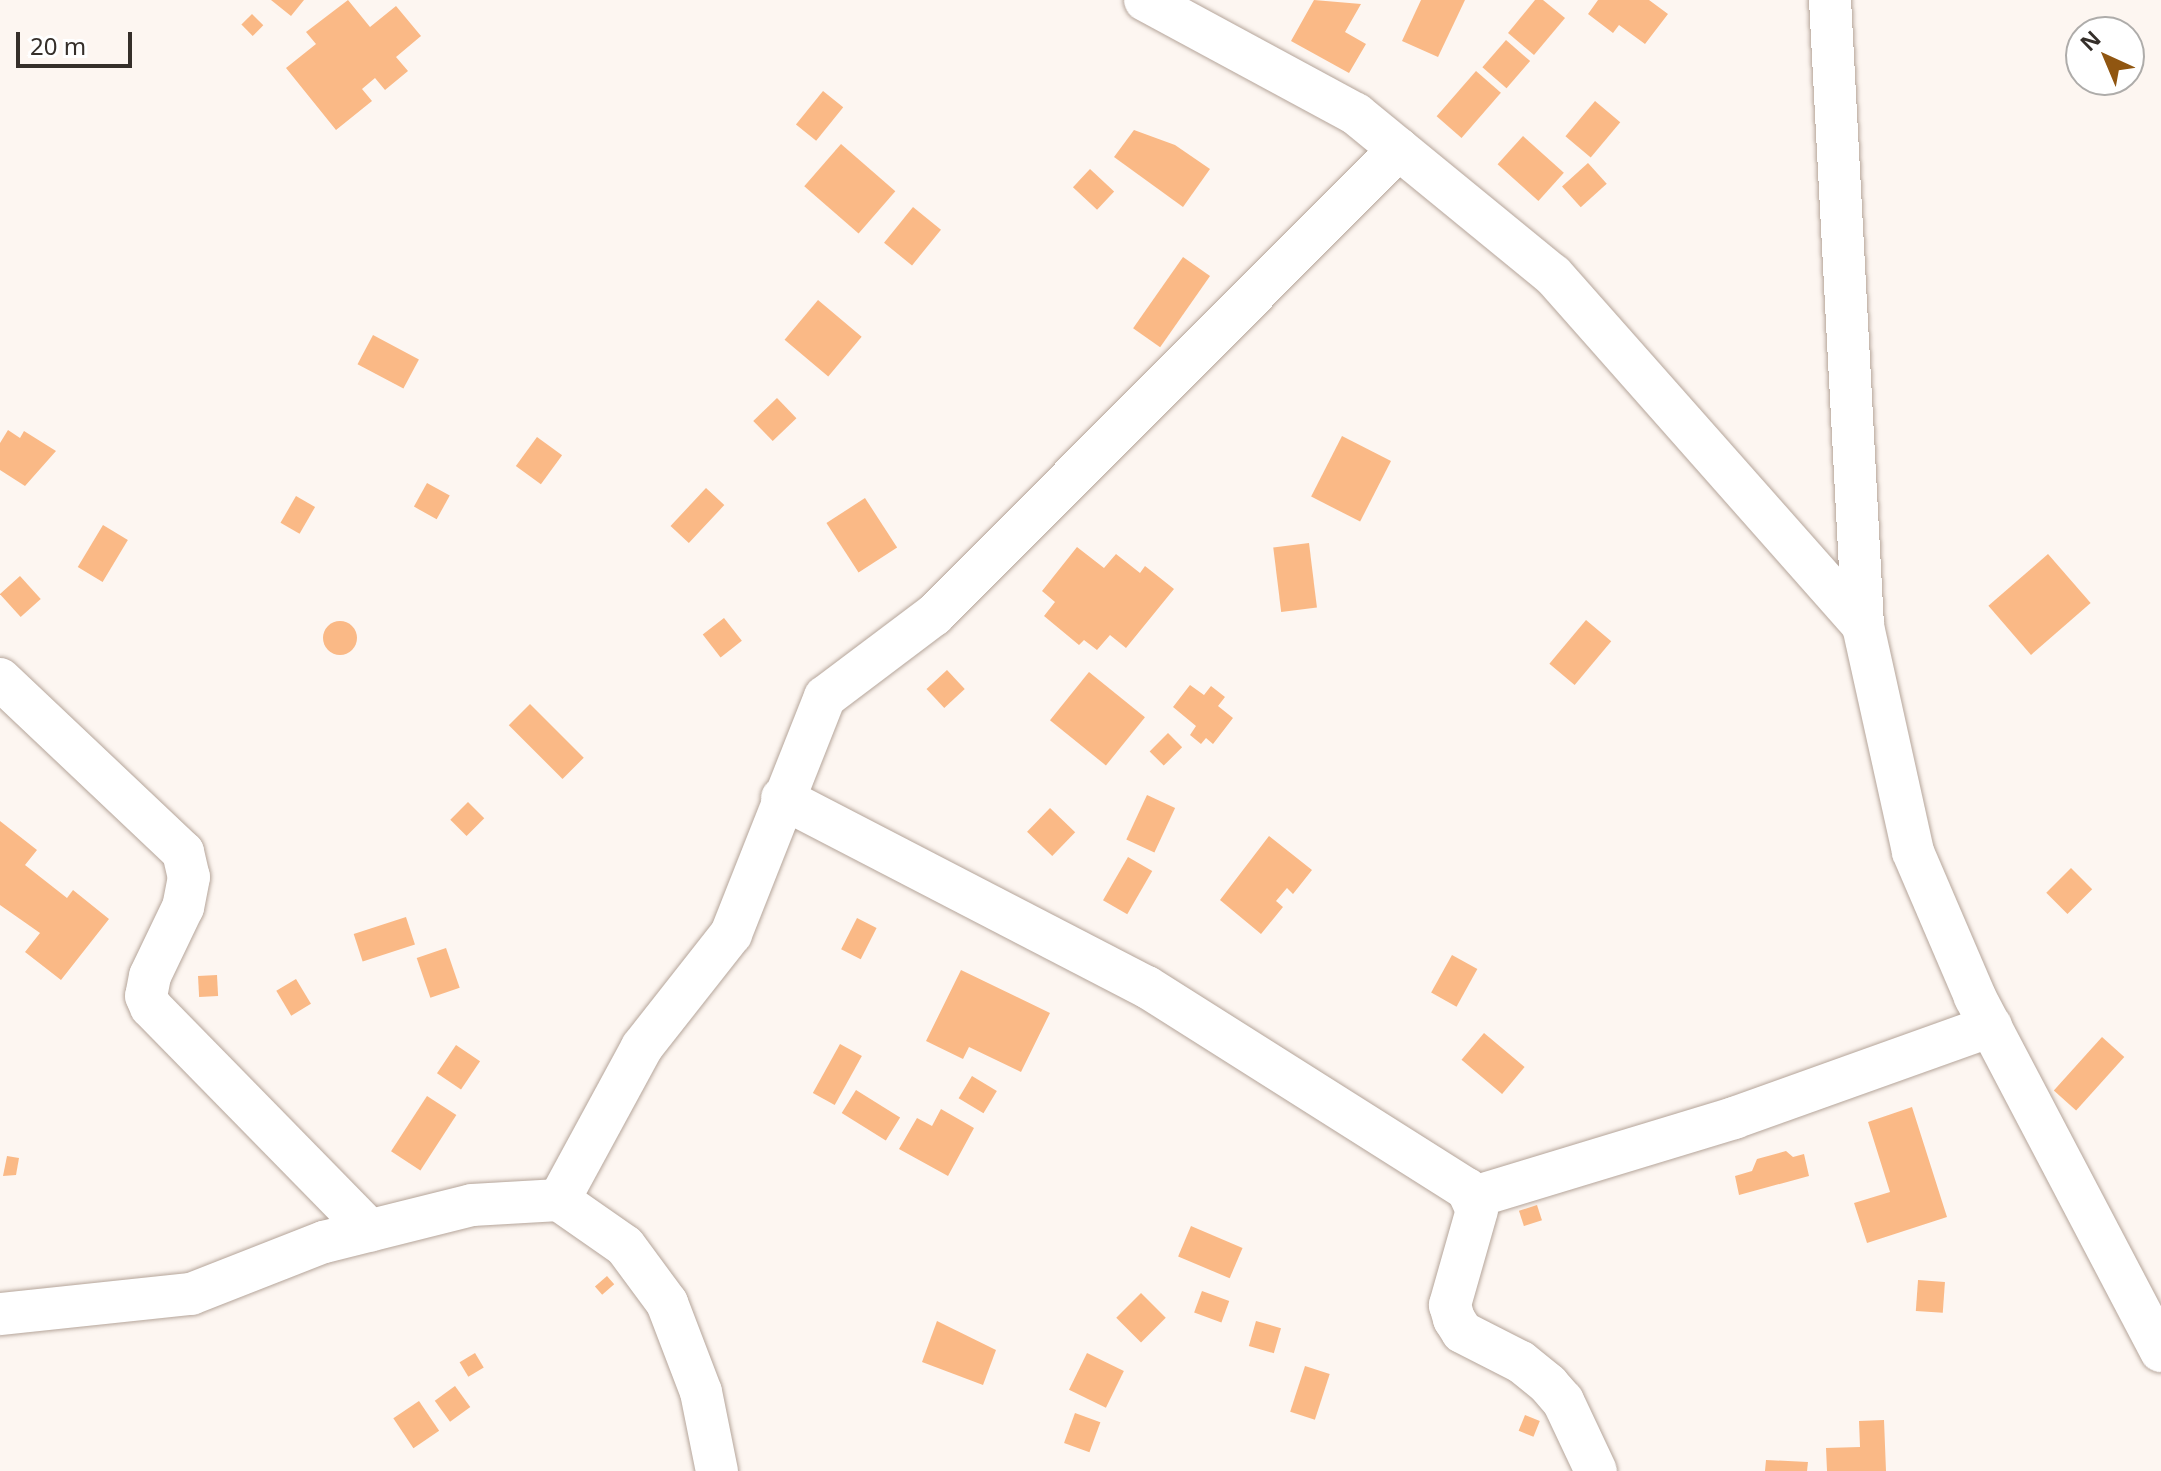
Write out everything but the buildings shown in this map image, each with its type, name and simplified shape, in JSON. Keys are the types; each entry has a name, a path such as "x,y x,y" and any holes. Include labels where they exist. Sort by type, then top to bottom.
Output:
{"street":[{"path":"1145,0 1356,114 1553,275 1863,626"},
{"path":"1830,0 1863,626 1913,852 1991,1026 2161,1351"},
{"path":"559,1200 642,1047 731,934 782,798 825,697 934,615 1399,149"},
{"path":"0,679 183,852 189,877 183,907 150,976 146,996 151,1007 370,1231"},
{"path":"782,798 1147,987 1474,1197 1477,1210 1450,1305 1454,1319 1462,1332 1521,1362 1548,1384 1563,1401 1596,1471"},
{"path":"1474,1197 1734,1118 1991,1026"},
{"path":"0,1314 191,1294 324,1242 472,1205 559,1200 625,1246 667,1303 701,1392 717,1471"}]}
